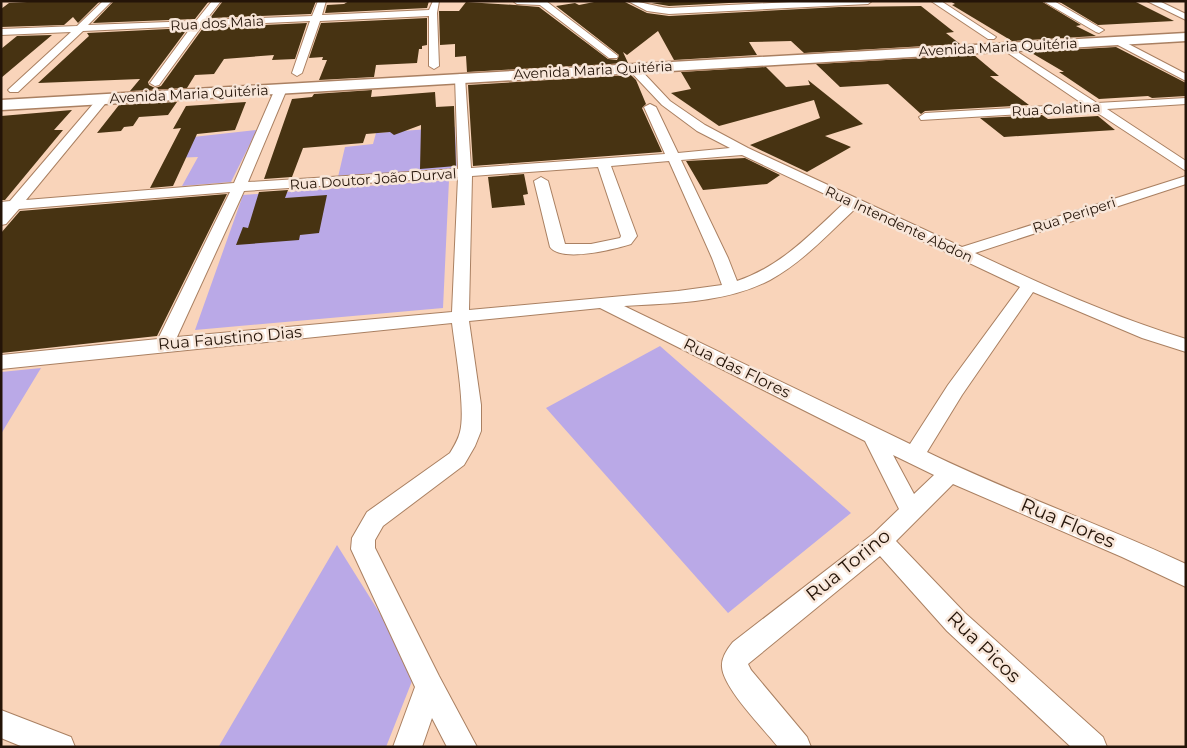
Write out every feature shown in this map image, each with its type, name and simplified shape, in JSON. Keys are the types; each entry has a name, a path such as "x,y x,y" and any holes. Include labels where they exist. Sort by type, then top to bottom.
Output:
{"main road":[{"name":"Avenida Maria Quitéria","path":"280,82 613,56 1186,26"},
{"name":"Avenida Maria Quitéria","path":"443,68 633,68 1186,37"},
{"path":"837,43 834,49 853,56"},
{"name":"Avenida Maria Quitéria","path":"1,104 240,92 280,82 302,73"},
{"name":"Avenida Maria Quitéria","path":"8,90 245,77 252,79 254,83 250,88 240,92"}],"street":[{"path":"8,90 79,29 108,1"},
{"path":"155,83 216,1"},
{"path":"302,73 322,1"},
{"path":"436,1 433,13 465,173 460,317 471,405 471,431 465,446 456,459 375,519 364,538 363,549 429,686 463,747"},
{"path":"517,1 541,2 613,56"},
{"path":"632,1 658,11 749,4 868,1"},
{"path":"935,1 991,37"},
{"path":"1046,1 1099,30"},
{"path":"1151,1 1186,17"},
{"name":"Rua dos Maia","path":"1,32 433,13"},
{"path":"1116,41 1186,78"},
{"path":"1005,47 1186,167"},
{"name":"Rua Intendente Abdon","path":"633,68 666,103 701,128 744,151 1030,285 1148,334 1186,346"},
{"path":"165,343 239,187 280,82"},
{"path":"1,221 8,206 103,99"},
{"name":"Rua Colatina","path":"925,117 1186,101"},
{"path":"650,107 720,258 731,288"},
{"name":"Rua Doutor João Durval","path":"8,206 239,187 674,158 744,151"},
{"path":"541,181 558,247 563,249 578,248 626,241 629,236 603,163"},
{"name":"Rua Periperi","path":"962,252 1186,180"},
{"name":"Rua Faustino Dias","path":"1,362 165,343 460,317 602,302 689,296 731,288 754,281 780,265 810,242 852,203"},
{"path":"914,455 928,431 1030,285"},
{"name":"Rua das Flores","path":"602,302 950,473"},
{"path":"872,434 911,511"},
{"name":"Rua Torino","path":"742,651 881,541 950,473"},
{"name":"Rua Flores","path":"950,473 1130,549 1186,576"},
{"name":"Rua Picos","path":"881,541 956,622 1093,747"},
{"path":"742,651 735,658 735,670 797,747"},
{"path":"407,747 429,686"},
{"path":"1,724 60,747"}],"shaded area":[{"path":"455,127 457,168 338,177 345,147 373,144 376,133"},
{"path":"257,130 231,182 182,186 198,157 172,158 184,138"},
{"path":"449,180 443,308 195,330 243,195"},
{"path":"660,346 851,513 728,613 546,408"},
{"path":"41,368 1,434 1,372"},
{"path":"337,545 416,671 386,747 219,746"}],"building":[{"path":"100,1 78,23 73,17 64,25 1,27 1,9 9,3"},
{"path":"114,1 209,1 195,19 93,23"},
{"path":"223,1 316,1 311,14 210,18"},
{"path":"349,1 429,1 427,8 325,13 327,5 344,4"},
{"path":"599,1 623,1 647,13 669,16 839,7 921,6 954,32 946,33 960,44 804,53 791,41 749,42 757,55 674,60 658,31 627,55 623,52 628,63 467,72 466,56 455,57 455,44 440,45 439,11 459,11 466,2 539,7 608,59 617,60 619,55 556,6 575,3 579,5"},
{"path":"676,1 768,1 669,6 651,3"},
{"path":"950,1 1041,1 1081,25 1076,26 1096,36 1012,41 952,5 955,4"},
{"path":"1058,1 1134,1 1174,21 1098,25"},
{"path":"427,18 427,45 419,49 417,63 376,65 374,77 319,80 327,60 322,60 323,57 309,58 321,23"},
{"path":"307,23 295,59 272,60 274,55 224,59 214,74 195,75 187,88 130,91 140,79 38,83 89,36 87,33 188,28 148,82 149,85 155,88 161,86 203,28"},
{"path":"52,35 1,78 1,49 17,36"},
{"path":"1116,47 1186,83 1186,96 1099,99 1059,72 1064,72 1030,52"},
{"path":"974,55 999,76 990,76 1029,105 925,111 921,114 888,84 840,87 816,64"},
{"path":"766,67 786,87 810,85 808,80 863,124 825,136 851,147 807,172 750,145 820,118 814,100 719,126 671,93 691,89 681,72"},
{"path":"631,75 636,80 646,104 642,108 662,152 473,166 468,85"},
{"path":"372,90 371,97 435,92 436,107 454,106 456,166 420,169 421,125 394,135 390,132 366,134 363,143 303,148 292,177 264,179 292,99 312,97 314,94"},
{"path":"177,102 168,115 139,117 133,126 124,127 121,131 97,133 119,105"},
{"path":"246,102 235,130 197,134 173,186 150,188 181,128 173,129 186,106"},
{"path":"72,110 54,130 63,130 5,200 1,200 1,116"},
{"path":"1042,115 1048,119 1098,116 1115,130 1004,137 980,118"},
{"path":"745,158 780,175 767,184 703,190 686,161"},
{"path":"524,174 528,194 523,195 525,205 492,208 488,177"},
{"path":"288,190 285,198 327,195 319,233 300,235 299,240 236,245 243,227 248,228 259,192"},
{"path":"227,194 157,336 1,353 1,233 20,211"}]}
